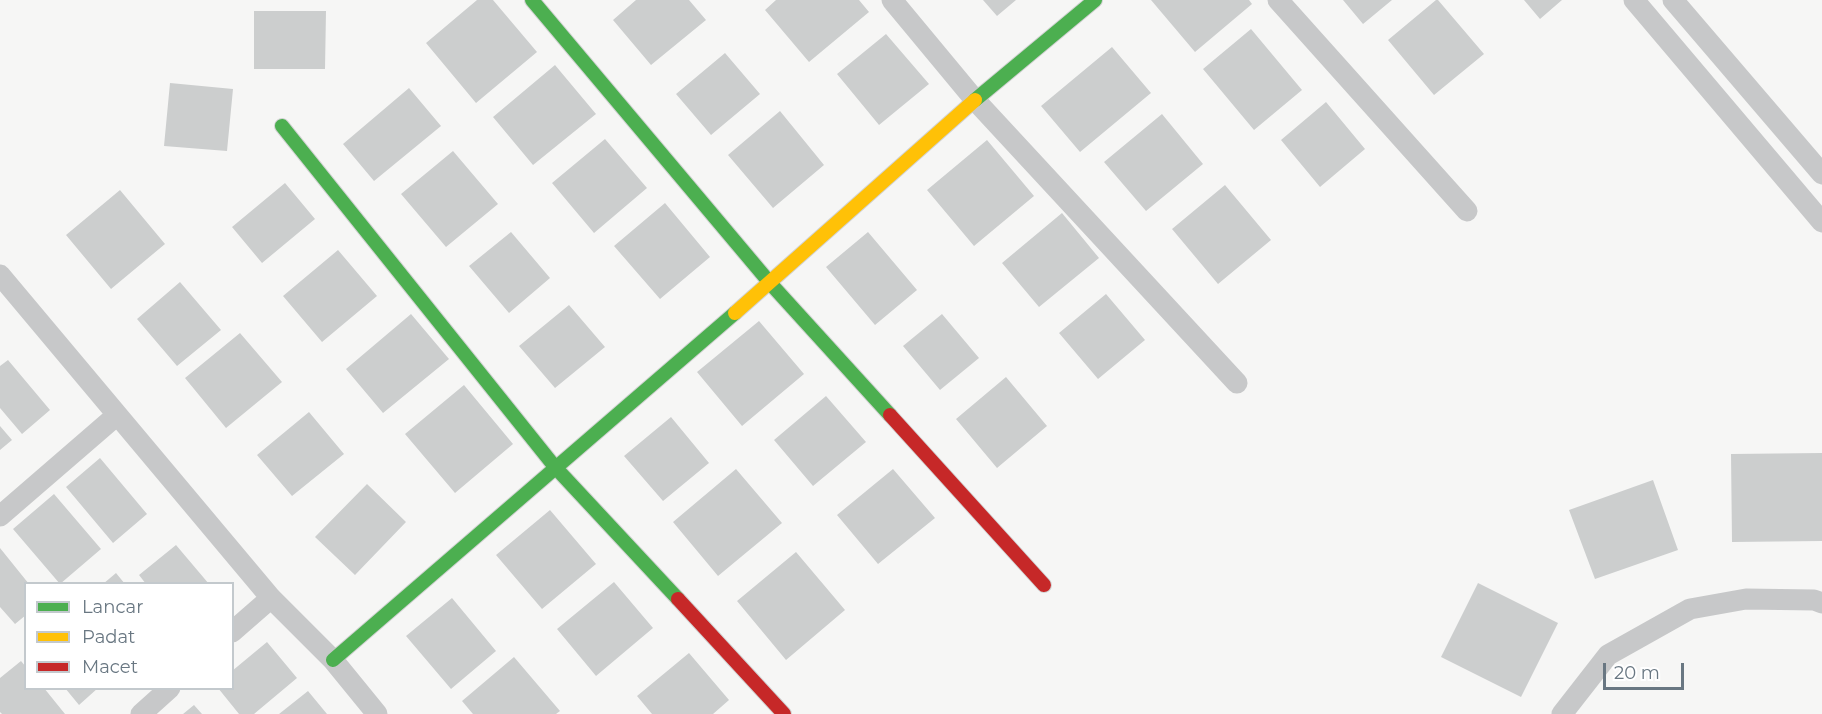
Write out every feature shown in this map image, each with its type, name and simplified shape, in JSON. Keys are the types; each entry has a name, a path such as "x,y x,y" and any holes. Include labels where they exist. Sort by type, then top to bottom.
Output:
{"street":[{"path":"532,0 770,284 1044,585"},
{"path":"892,0 975,100 1237,382"},
{"path":"333,660 770,284 975,100 1095,0"},
{"path":"1278,0 1467,211"},
{"path":"1634,0 1822,222"},
{"path":"1672,0 1822,174"},
{"path":"282,126 555,467 784,714"},
{"path":"0,275 271,598 333,660 377,714"},
{"path":"0,516 117,415"},
{"path":"234,630 271,598"},
{"path":"1562,714 1608,655 1690,609 1746,599 1814,600 1822,603"},
{"path":"141,714 168,690"}],"building":[{"path":"477,0 493,0 537,52 476,103 426,43"},
{"path":"636,0 689,0 706,20 651,65 613,20"},
{"path":"776,0 859,0 869,12 809,62 765,10"},
{"path":"983,0 1016,0 997,16"},
{"path":"1151,0 1249,0 1252,4 1195,52"},
{"path":"1343,0 1392,0 1363,24"},
{"path":"1436,0 1484,54 1434,95 1388,40"},
{"path":"1524,0 1562,0 1540,19"},
{"path":"254,11 326,11 325,69 254,69"},
{"path":"1251,29 1302,90 1254,130 1203,69"},
{"path":"886,34 929,84 879,125 837,74"},
{"path":"1112,47 1151,93 1080,152 1041,106"},
{"path":"725,53 760,94 711,135 676,94"},
{"path":"555,65 596,114 533,165 493,117"},
{"path":"170,83 233,89 227,151 164,146"},
{"path":"409,88 441,126 374,181 343,144"},
{"path":"1326,102 1365,149 1320,187 1281,140"},
{"path":"780,111 824,165 773,208 728,155"},
{"path":"1162,114 1203,164 1146,211 1104,162"},
{"path":"605,139 647,188 594,233 552,183"},
{"path":"987,140 1034,196 974,246 927,190"},
{"path":"453,151 498,204 446,247 401,194"},
{"path":"285,183 315,219 262,263 232,227"},
{"path":"1225,185 1271,240 1218,284 1172,229"},
{"path":"120,190 165,244 111,289 66,235"},
{"path":"665,203 710,257 660,299 614,246"},
{"path":"1062,213 1099,258 1039,307 1002,263"},
{"path":"511,232 550,278 509,313 469,266"},
{"path":"868,232 917,290 875,325 826,267"},
{"path":"338,250 377,296 322,342 283,296"},
{"path":"180,282 221,330 177,366 137,319"},
{"path":"1106,294 1145,340 1098,379 1059,333"},
{"path":"569,305 605,347 555,388 519,346"},
{"path":"411,314 449,359 383,413 346,369"},
{"path":"942,314 979,358 940,390 903,346"},
{"path":"759,321 804,374 742,426 697,372"},
{"path":"240,333 282,382 226,428 185,378"},
{"path":"8,360 50,410 22,434 0,408 0,366"},
{"path":"1006,377 1047,426 997,468 956,419"},
{"path":"464,385 513,444 455,493 405,434"},
{"path":"826,396 866,442 813,486 774,440"},
{"path":"309,412 344,454 292,496 257,455"},
{"path":"671,417 709,463 663,501 624,456"},
{"path":"0,426 12,440 0,450"},
{"path":"1822,453 1822,541 1732,542 1731,454"},
{"path":"100,458 147,514 113,543 66,487"},
{"path":"736,469 782,523 718,576 673,522"},
{"path":"893,469 935,518 878,564 837,515"},
{"path":"1653,480 1678,550 1595,579 1569,510"},
{"path":"367,484 406,522 355,575 315,537"},
{"path":"54,494 101,549 62,582 58,582 13,529"},
{"path":"550,510 596,564 542,609 496,555"},
{"path":"176,545 207,582 144,582 139,575"},
{"path":"0,548 27,582 24,582 24,617 15,624 0,607"},
{"path":"796,552 845,610 786,660 737,601"},
{"path":"116,573 123,582 105,582"},
{"path":"614,582 653,628 596,676 557,629"},
{"path":"1478,583 1558,623 1521,697 1441,657"},
{"path":"452,598 496,651 451,689 406,636"},
{"path":"267,642 297,678 254,714 239,714 220,690 234,690 234,669"},
{"path":"689,653 729,700 713,714 652,714 637,696"},
{"path":"514,657 560,711 556,714 473,714 462,701"},
{"path":"21,661 24,665 24,690 46,690 65,714 2,714 0,712 0,678"},
{"path":"67,690 96,690 79,705"},
{"path":"308,691 327,714 279,714"},
{"path":"194,705 202,714 183,714"}],"traffic: fast":[{"path":"532,0 770,283 890,415"},
{"path":"975,100 1095,0"},
{"path":"282,126 555,467 678,599"},
{"path":"333,660 735,313"}],"traffic: slow":[{"path":"735,313 975,100"}],"traffic: jam":[{"path":"890,415 1044,585"},
{"path":"678,599 784,714"}]}
